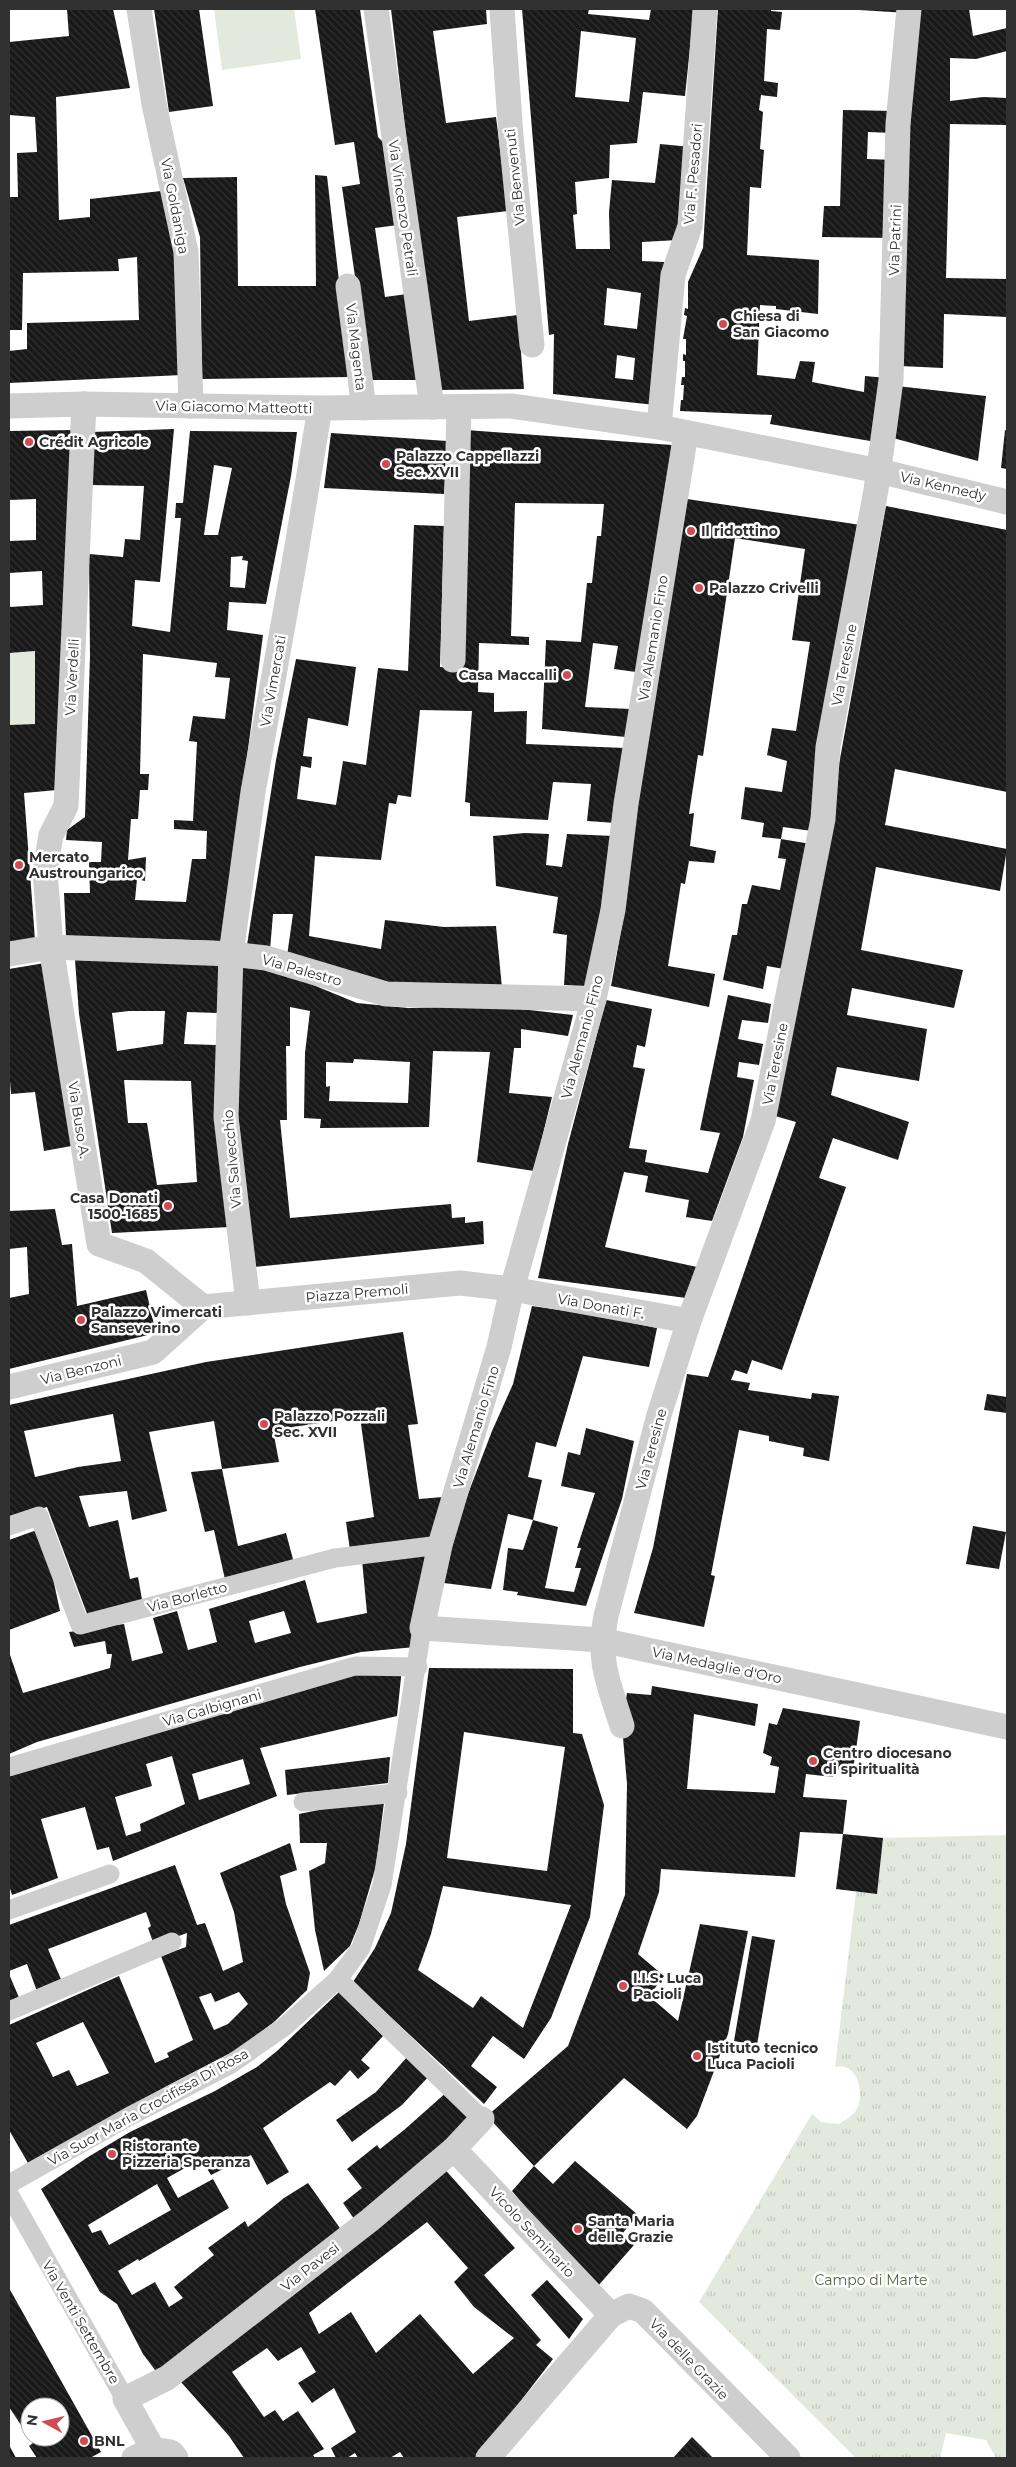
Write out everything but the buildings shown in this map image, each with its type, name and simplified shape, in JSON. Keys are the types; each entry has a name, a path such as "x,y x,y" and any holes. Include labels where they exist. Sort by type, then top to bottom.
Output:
{"street":[{"name":"Via Goldaniga","path":"139,9 154,104 186,252 191,406"},
{"name":"Via Vincenzo Petrali","path":"376,9 432,407"},
{"name":"Via Benvenuti","path":"502,9 511,136 532,345"},
{"name":"Via F. Pesadori","path":"659,427 673,275 690,226 705,9"},
{"name":"Via Patrini","path":"879,471 890,380 898,124 909,9"},
{"name":"Via Magenta","path":"348,286 364,408"},
{"name":"Via Giacomo Matteotti","path":"9,406 84,404 460,408 511,406 659,427 686,433"},
{"name":"Via Verdelli","path":"51,947 45,871 51,835 66,806 84,404"},
{"name":"Via Vimercati","path":"231,954 253,792 296,558 320,408"},
{"path":"453,660 460,408"},
{"name":"Via Kennedy","path":"686,433 879,471 1007,502"},
{"name":"Via Alemanio Fino","path":"422,1628 440,1545 499,1347 512,1289 594,999 613,910 626,804 686,433"},
{"name":"Via Teresine","path":"601,1640 659,1415 690,1321 763,1121 824,818 828,747 879,471"},
{"name":"Via Palestro","path":"9,954 51,947 231,954 266,958 386,994 594,999"},
{"name":"Via Buso A.","path":"51,947 99,1244 146,1261 202,1307"},
{"name":"Via Salvecchio","path":"231,954 226,1118 248,1303"},
{"name":"Piazza Premoli","path":"202,1307 460,1283 512,1289"},
{"name":"Via Donati F.","path":"512,1289 690,1321"},
{"name":"Via Benzoni","path":"9,1387 153,1352 202,1307"},
{"name":"Via Borletto","path":"9,1526 39,1516 80,1625 336,1558 440,1545"},
{"name":"Via Medaglie d'Oro","path":"422,1628 601,1640 1007,1727"},
{"name":"Via Suor Maria Crocifissa Di Rosa","path":"9,2184 130,2116 231,2064 284,2028 338,1979 361,1948 382,1886 418,1667 422,1628"},
{"path":"601,1640 603,1666 622,1726"},
{"name":"Via Galbignani","path":"9,1767 355,1666 418,1667"},
{"path":"303,1802 398,1793"},
{"path":"9,1910 110,1874"},
{"path":"9,2011 172,1942"},
{"path":"338,1979 482,2119"},
{"name":"Via Pavesi","path":"125,2399 168,2378 370,2220 454,2149 482,2119"},
{"name":"Vicolo Seminario","path":"454,2149 611,2315"},
{"name":"Via Venti Settembre","path":"9,2194 125,2399 141,2455"},
{"name":"Via delle Grazie","path":"611,2315 630,2306 643,2311 788,2458"},
{"path":"488,2458 611,2315"},
{"path":"141,2455 171,2452 176,2458"}],"green space":[{"path":"214,9 294,9 301,59 222,70"},
{"path":"35,651 35,724 9,725 9,653"},
{"name":"Campo di Marte","path":"1007,1835 1007,2458 996,2458 986,2440 946,2433 940,2458 856,2458 699,2302 812,2114 821,2122 839,2124 853,2114 858,2106 860,2090 855,2075 850,2069 835,2067 856,1892 877,1893 883,1838"}],"place":[{"name":"Chiesa di San Giacomo","path":"723,324"},
{"name":"Crédit Agricole","path":"29,442"},
{"name":"Palazzo Cappellazzi Sec. XVII","path":"386,464"},
{"name":"Il ridottino","path":"691,531"},
{"name":"Palazzo Crivelli","path":"699,588"},
{"name":"Casa Maccalli","path":"567,675"},
{"name":"Mercato Austroungarico","path":"19,865"},
{"name":"Casa Donati 1500-1685","path":"168,1206"},
{"name":"Palazzo Vimercati Sanseverino","path":"81,1320"},
{"name":"Palazzo Pozzali Sec. XVII","path":"264,1424"},
{"name":"Centro diocesano di spiritualità","path":"813,1761"},
{"name":"I.I.S. Luca Pacioli","path":"623,1986"},
{"name":"Istituto tecnico Luca Pacioli","path":"697,2056"},
{"name":"Ristorante Pizzeria Speranza","path":"112,2154"},
{"name":"Santa Maria delle Grazie","path":"578,2229"},
{"name":"BNL","path":"84,2441"}]}
